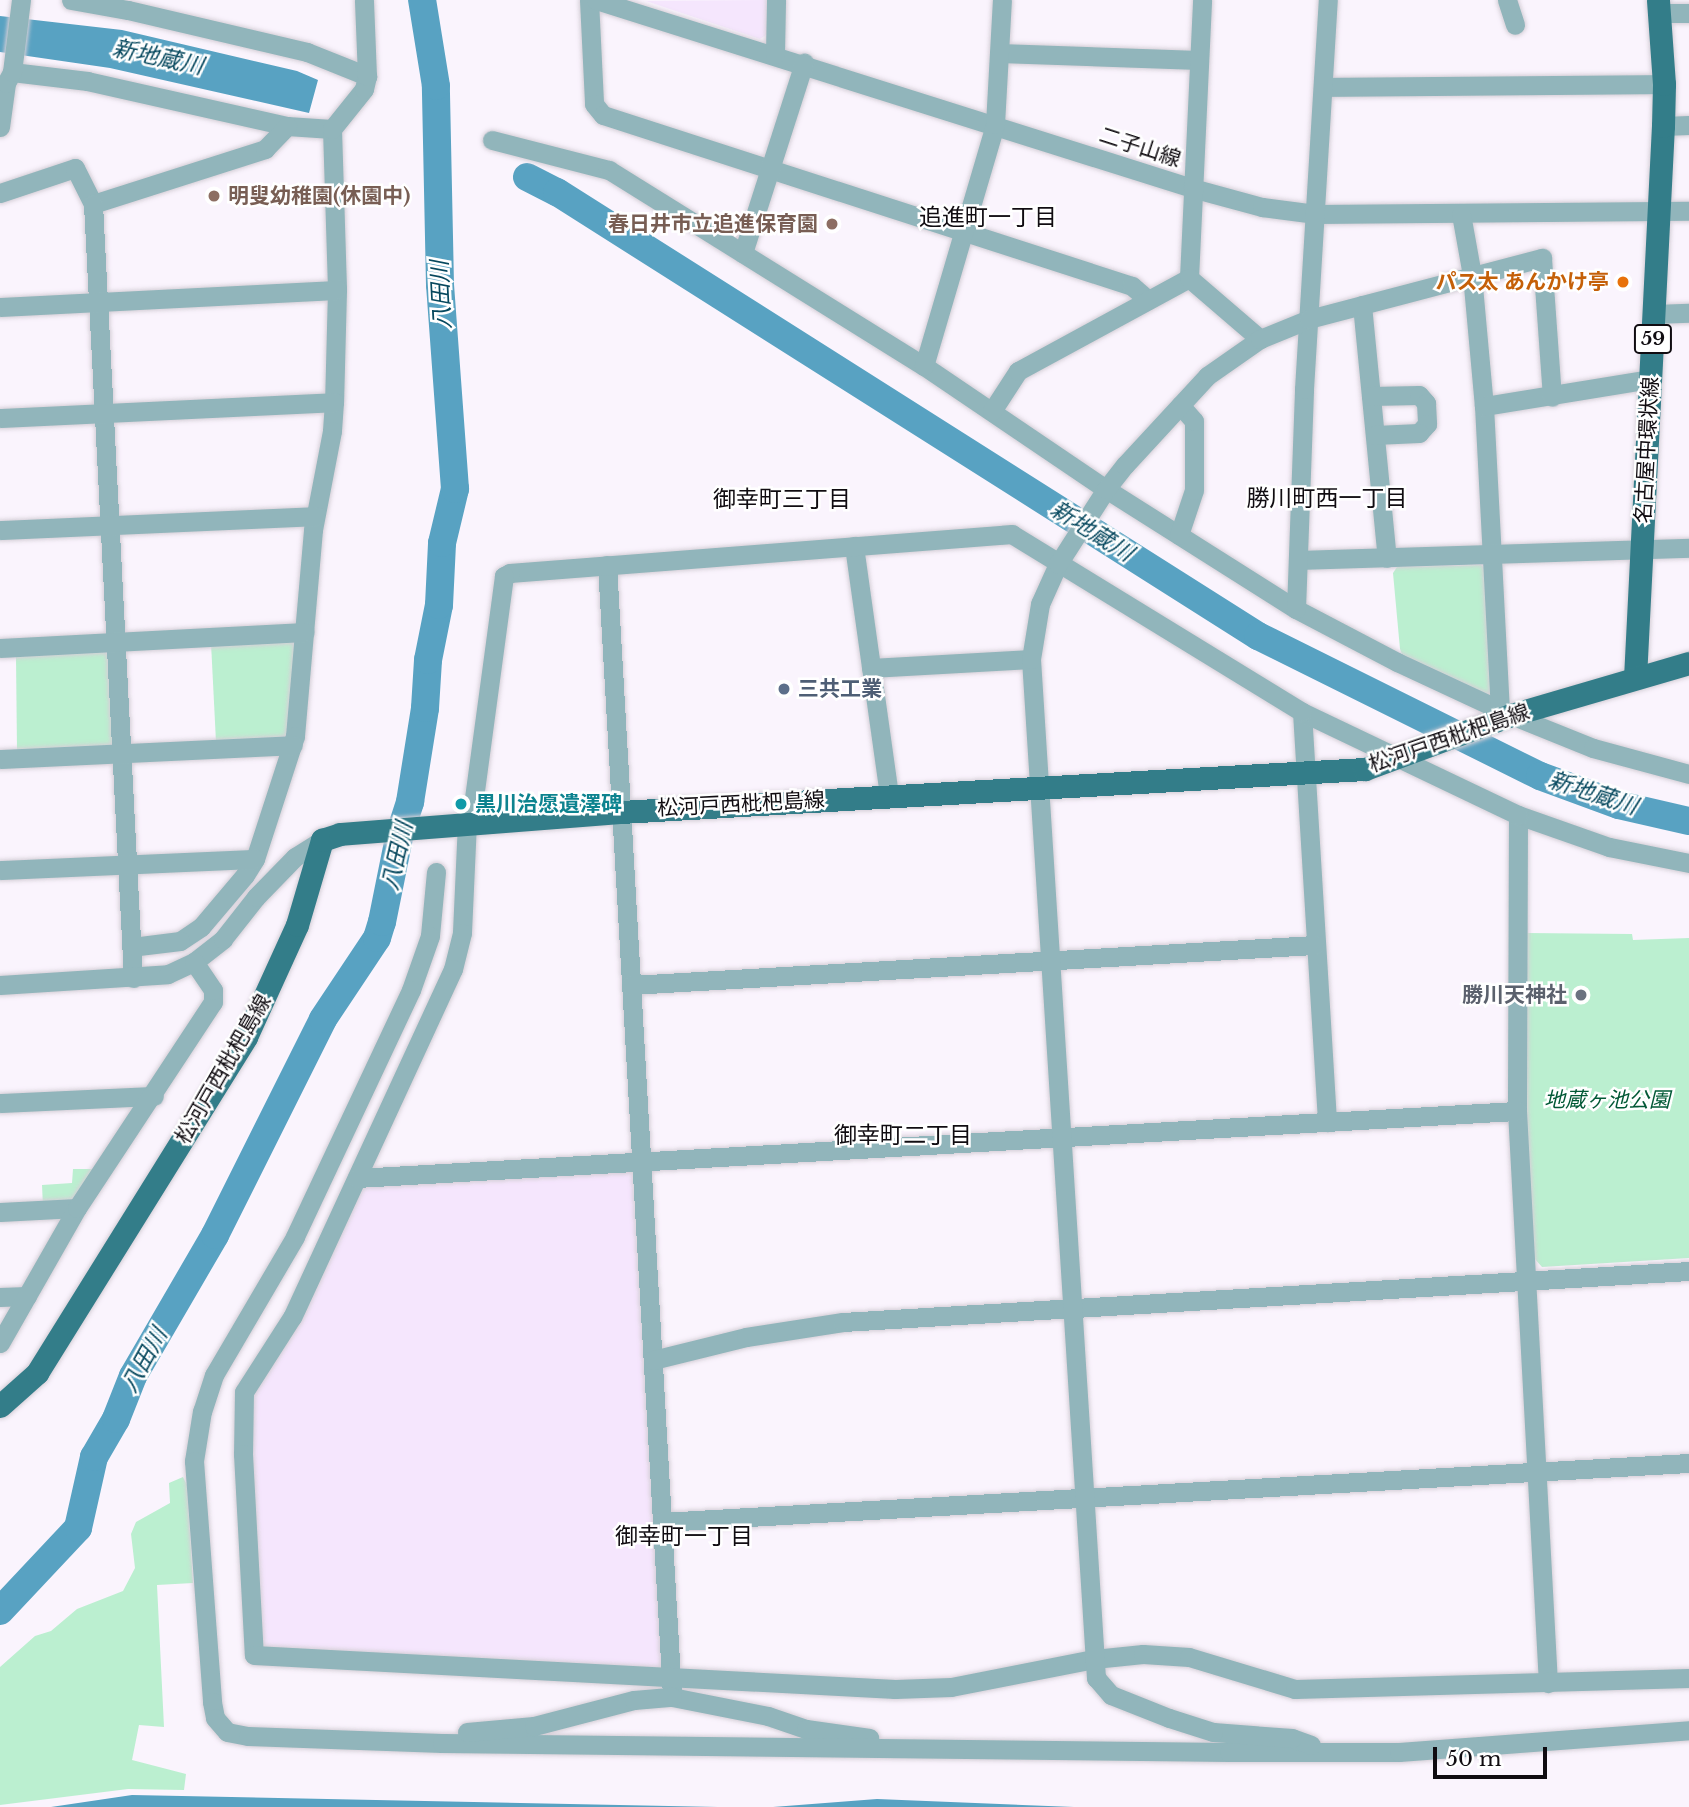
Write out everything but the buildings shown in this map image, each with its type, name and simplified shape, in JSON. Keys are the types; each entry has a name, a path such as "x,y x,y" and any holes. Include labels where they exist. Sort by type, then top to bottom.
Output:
{"main road":[{"name":"名古屋中環状線","path":"1635,678 1663,126 1664,84 1659,7"},
{"path":"1635,678 1689,663"},
{"name":"松河戸西枇杷島線","path":"0,1406 37,1373 246,1037 297,925 331,837 460,823 621,811 1365,769 1403,757 1502,716 1635,678"}],"street":[{"path":"71,0 128,10 307,52 367,76"},
{"path":"132,947 180,942 201,927 255,859 293,745 301,695 315,516 332,431 334,402 337,290 332,129 364,89 367,76 364,0"},
{"path":"589,0 594,104 604,115 1132,286 1148,300"},
{"name":"二子山線","path":"596,0 1262,208 1316,214 1689,211"},
{"path":"775,54 776,0"},
{"path":"924,366 995,124 1002,0"},
{"path":"1189,278 1202,0"},
{"path":"1296,609 1304,389 1328,0"},
{"path":"1507,0 1515,25"},
{"path":"0,127 5,83 12,68 20,1"},
{"path":"1659,7 1689,13"},
{"path":"999,54 1199,60"},
{"path":"743,253 804,64"},
{"path":"12,68 87,81 287,127 332,129"},
{"path":"1324,87 1664,84"},
{"path":"1663,126 1689,125"},
{"path":"93,204 265,149 287,127"},
{"path":"492,140 609,170 924,366 1106,489 1296,609 1502,716 1593,748 1689,774"},
{"path":"0,193 75,168 93,204 133,978"},
{"path":"1461,214 1472,275 1484,406 1490,556 1502,716"},
{"path":"1324,1751 1292,1738 1213,1732 1111,1695 1097,1678 1031,659 1040,604 1058,564 1106,489 1207,376 1260,339 1309,319 1542,258 1552,397"},
{"path":"992,411 1018,371 1189,278"},
{"path":"1189,278 1260,339"},
{"path":"0,307 337,290"},
{"path":"1362,305 1387,558"},
{"path":"1654,314 1689,313"},
{"path":"1484,406 1651,379"},
{"path":"1371,396 1419,395 1426,403 1427,425 1419,433 1375,435"},
{"path":"0,418 334,402"},
{"path":"1179,535 1194,490 1194,421 1180,405"},
{"path":"0,530 109,523 315,516"},
{"path":"1689,863 1609,847 1518,815 1403,757 1302,712 1012,534 510,573 505,576 473,806 460,823 462,933 453,969 292,1317 244,1392 243,1454 254,1655 672,1688 951,1688 1094,1659 1143,1654 1189,1657 1295,1689 1689,1678"},
{"path":"854,546 889,795"},
{"path":"1299,560 1689,548"},
{"path":"607,565 672,1688"},
{"path":"0,648 305,632"},
{"path":"871,668 1031,659"},
{"path":"1302,712 1327,1122"},
{"path":"0,759 293,745"},
{"path":"1518,815 1517,1111 1548,1684"},
{"path":"0,985 168,974 194,962 223,939 256,897 295,858 331,837"},
{"path":"0,870 255,859"},
{"path":"436,873 424,958 382,1054 295,1237 208,1388 194,1461 212,1702 220,1726 227,1732 248,1736 442,1743 1399,1752 1685,1729"},
{"path":"631,985 1315,945"},
{"path":"0,1343 77,1208 213,1002 213,990 194,962"},
{"path":"0,1103 153,1096"},
{"path":"357,1178 1517,1111"},
{"path":"0,1212 77,1208"},
{"path":"653,1360 746,1337 843,1322 1689,1271"},
{"path":"0,1297 27,1296"},
{"path":"662,1522 1689,1463"},
{"path":"442,1743 449,1734 534,1726 672,1688 806,1729 884,1740 897,1748"}],"shaded area":[{"path":"770,0 770,32 760,39 646,1"},
{"path":"627,1169 632,1175 662,1667 656,1672 266,1649 261,1644 248,1465 251,1392 359,1190 364,1185"}],"green space":[{"path":"1481,565 1486,569 1493,697 1404,660 1400,649 1393,573 1397,567"},
{"path":"292,641 297,646 290,733 284,738 216,742 211,643"},
{"path":"110,650 115,746 17,750 16,657"},
{"name":"地蔵ヶ池公園","path":"1526,933 1632,934 1633,940 1689,938 1689,1258 1542,1267 1534,1258 1525,1110"},
{"path":"73,1169 97,1169 75,1207 43,1207 42,1185 72,1183"},
{"path":"183,1477 187,1485 193,1583 157,1585 164,1727 139,1725 132,1760 186,1774 184,1790 128,1789 0,1805 0,1667 35,1636 51,1631 77,1609 123,1591 135,1568 131,1534 136,1522 170,1503 169,1483"}],"water":[{"path":"0,16 122,30 297,71 318,80 309,113 110,68 0,52"},
{"path":"132,1795 718,1807 51,1807"},
{"path":"877,1799 1074,1807 773,1807"}],"waterway":[{"name":"八田川","path":"0,1611 78,1528 94,1457 116,1419 133,1376 215,1235 323,1019 377,938 382,922 400,833 410,802 425,708 428,660 439,605 442,543 455,489 440,285 436,86 422,0"},
{"name":"新地蔵川","path":"527,177 557,192 1258,636 1540,776 1619,805 1689,821"}],"place":[{"name":"明叟幼稚園(休園中)","path":"214,196"},
{"name":"春日井市立追進保育園","path":"832,224"},
{"name":"パス太 あんかけ亭","path":"1623,282"},
{"name":"三共工業","path":"784,689"},
{"name":"黒川治愿遺澤碑","path":"461,804"},
{"name":"勝川天神社","path":"1581,995"}],"district":[{"name":"追進町一丁目","path":"988,217"},
{"name":"勝川町西一丁目","path":"1327,498"},
{"name":"御幸町三丁目","path":"782,499"},
{"name":"御幸町二丁目","path":"903,1135"},
{"name":"御幸町一丁目","path":"684,1536"}]}
